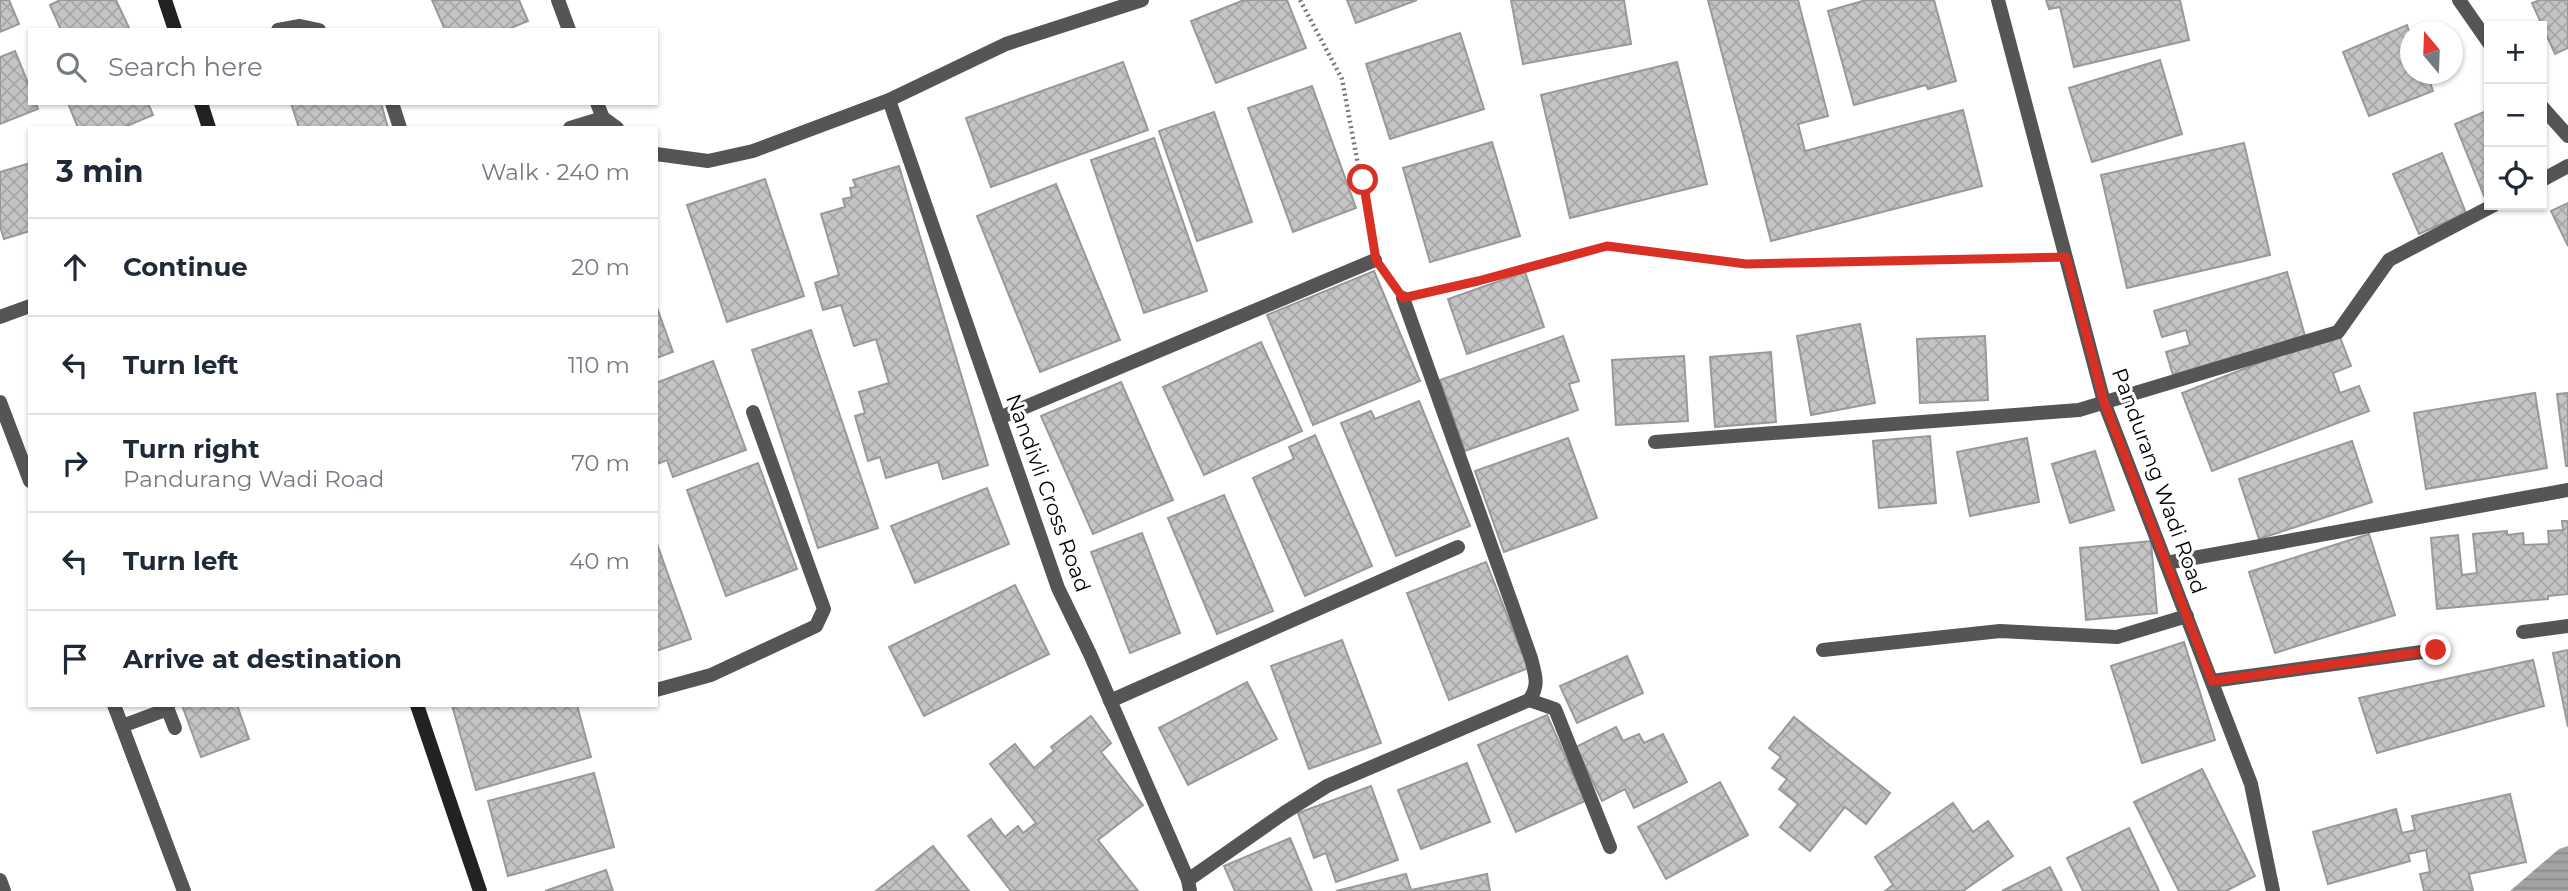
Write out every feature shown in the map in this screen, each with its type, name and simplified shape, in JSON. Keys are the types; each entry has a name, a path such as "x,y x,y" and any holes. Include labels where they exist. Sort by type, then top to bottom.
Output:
{"street":[{"path":"165,0 174,28"},
{"path":"558,0 568,28"},
{"path":"658,154 708,161 753,151 889,100 1006,44 1142,0"},
{"name":"Pandurang Wadi Road","path":"1998,0 2104,402 2251,784 2273,891"},
{"path":"2459,0 2484,36"},
{"path":"289,28 309,28"},
{"name":"Nandivli Cross Road","path":"889,100 1058,588 1189,885"},
{"path":"202,105 208,126"},
{"path":"393,105 399,126"},
{"path":"598,105 603,118 614,126"},
{"path":"2547,113 2568,136"},
{"path":"577,126 603,118"},
{"path":"2547,177 2568,166"},
{"path":"1655,442 2079,410 2338,332 2389,260 2484,210"},
{"path":"999,418 1376,260"},
{"path":"1189,885 1327,786 1529,700 1536,690 1537,681 1531,658 1403,298"},
{"path":"0,317 28,307"},
{"path":"0,402 28,476"},
{"path":"658,689 711,675 816,626 824,609 753,412"},
{"path":"2166,563 2568,490"},
{"path":"1110,701 1458,547"},
{"path":"1824,650 2000,631 2117,636 2187,616"},
{"path":"2523,632 2568,626"},
{"path":"2212,681 2436,650"},
{"path":"1529,700 1555,709 1610,847"},
{"path":"115,707 184,891"},
{"path":"122,726 167,707 175,728"},
{"path":"418,707 480,891"},
{"path":"0,880 4,891"}],"path":[{"path":"1300,0 1342,79 1376,260"},
{"path":"1403,298 1607,246 1746,264 2066,257"}],"shaded area":[{"path":"2568,846 2568,891 2510,891 2559,849"}],"building":[{"path":"0,0 9,0 19,24 0,32"},
{"path":"60,0 116,0 129,28 60,28 50,5"},
{"path":"432,0 519,0 528,21 511,28 444,28"},
{"path":"1244,0 1287,0 1306,48 1216,83 1191,21"},
{"path":"1347,0 1417,0 1356,23"},
{"path":"1511,0 1624,0 1631,44 1523,64"},
{"path":"1708,0 1798,0 1828,116 1798,124 1805,151 1963,110 1982,186 1771,241"},
{"path":"1866,0 1934,0 1956,81 1928,89 1926,85 1854,105 1828,11"},
{"path":"2046,0 2180,0 2189,40 2074,67 2060,7 2049,9"},
{"path":"2540,0 2568,0 2568,48 2555,54 2547,36 2547,21 2540,21 2532,3"},
{"path":"2400,28 2400,84 2431,84 2433,91 2369,116 2343,52"},
{"path":"1460,33 1484,109 1390,139 1366,64"},
{"path":"15,51 28,83 28,105 37,105 38,109 0,124 0,57"},
{"path":"2160,60 2182,134 2092,162 2069,88"},
{"path":"1123,62 1148,130 991,187 966,118"},
{"path":"1677,62 1707,184 1570,218 1541,95"},
{"path":"1312,86 1356,208 1293,232 1248,108"},
{"path":"69,105 149,105 153,115 127,126 77,126"},
{"path":"292,105 382,105 387,126 298,126"},
{"path":"1214,112 1252,222 1197,241 1159,131"},
{"path":"2484,112 2484,196 2455,124"},
{"path":"1154,138 1207,291 1144,313 1091,160"},
{"path":"1492,142 1520,236 1430,262 1403,168"},
{"path":"2244,143 2270,255 2127,288 2101,175"},
{"path":"2442,153 2466,213 2419,234 2393,174"},
{"path":"28,164 28,232 4,239 0,226 0,172"},
{"path":"899,166 988,465 943,479 938,462 886,478 880,457 868,461 855,416 865,413 859,392 889,383 876,339 854,346 841,305 823,310 815,283 839,275 821,214 845,207 843,199 852,197 850,188 856,187 853,180"},
{"path":"765,179 804,296 727,322 687,205"},
{"path":"1056,184 1120,340 1040,372 977,216"},
{"path":"2568,203 2568,246 2551,211"},
{"path":"1374,271 1420,381 1313,425 1267,315"},
{"path":"1525,272 1544,327 1467,354 1448,299"},
{"path":"2287,272 2305,336 2173,375 2166,352 2190,345 2186,330 2162,337 2154,311"},
{"path":"658,311 673,352 658,357"},
{"path":"1860,324 1875,403 1811,415 1797,336"},
{"path":"811,330 878,528 818,548 752,350"},
{"path":"2338,332 2351,366 2333,373 2340,393 2359,386 2369,411 2212,471 2182,393"},
{"path":"1563,336 1579,381 1569,384 1578,410 1465,451 1440,380"},
{"path":"1985,336 1988,400 1920,403 1917,339"},
{"path":"1261,342 1302,431 1204,475 1163,387"},
{"path":"1771,352 1776,422 1715,427 1710,357"},
{"path":"1684,356 1688,421 1616,425 1612,360"},
{"path":"713,361 746,450 673,477 667,460 658,464 658,382"},
{"path":"1121,382 1173,500 1093,534 1041,416"},
{"path":"2535,393 2547,468 2426,489 2414,413"},
{"path":"2568,393 2568,466 2566,466 2557,394"},
{"path":"1419,401 1470,526 1396,556 1341,423 1371,411 1375,419"},
{"path":"1315,435 1372,566 1305,596 1253,478 1294,459 1289,447"},
{"path":"1930,436 1936,503 1879,508 1873,441"},
{"path":"1568,438 1597,518 1504,552 1475,471"},
{"path":"2027,438 2039,502 1970,516 1957,452"},
{"path":"2352,441 2372,502 2259,539 2239,479"},
{"path":"2095,451 2114,510 2070,523 2052,464"},
{"path":"758,463 797,569 726,596 687,490"},
{"path":"987,488 1009,544 915,583 891,526"},
{"path":"1224,495 1273,611 1217,634 1168,518"},
{"path":"2562,521 2568,521 2568,594 2548,596 2548,599 2437,609 2431,538 2458,535 2462,575 2477,573 2473,534 2507,531 2507,535 2523,533 2524,545 2549,544 2548,531 2563,530"},
{"path":"1142,533 1180,633 1130,653 1091,552"},
{"path":"2369,534 2395,615 2275,653 2249,572"},
{"path":"2151,541 2157,613 2086,620 2080,548"},
{"path":"658,547 691,639 658,650"},
{"path":"1486,562 1528,668 1449,700 1407,593"},
{"path":"1015,585 1049,654 924,716 889,647"},
{"path":"1342,640 1381,743 1309,769 1271,666"},
{"path":"2184,642 2215,740 2142,763 2111,666"},
{"path":"2568,650 2568,727 2553,653"},
{"path":"1627,656 1643,693 1577,723 1560,686"},
{"path":"2533,660 2544,706 2377,753 2359,698"},
{"path":"1247,682 1277,739 1188,785 1159,728"},
{"path":"183,707 238,707 249,739 201,757"},
{"path":"453,707 578,707 591,757 476,790"},
{"path":"1547,715 1585,801 1516,832 1478,745"},
{"path":"1091,716 1111,743 1101,752 1143,805 1098,840 1138,891 1011,891 968,836 991,819 1005,837 1018,826 1023,833 1036,823 990,764 1015,744 1034,768 1054,751 1051,747"},
{"path":"1794,717 1890,793 1866,824 1845,807 1810,851 1780,827 1798,804 1779,789 1787,779 1772,768 1781,757 1769,748"},
{"path":"1616,727 1623,741 1639,734 1644,743 1663,734 1687,782 1634,808 1625,789 1602,801 1576,747"},
{"path":"1467,763 1490,822 1421,849 1398,790"},
{"path":"2202,769 2255,876 2226,891 2179,891 2134,802"},
{"path":"594,773 614,847 508,876 488,801"},
{"path":"1720,782 1748,835 1666,879 1638,827"},
{"path":"1371,786 1398,860 1336,882 1326,853 1314,858 1298,813"},
{"path":"2510,794 2526,862 2469,874 2473,891 2424,891 2420,874 2430,872 2426,850 2408,854 2410,861 2328,884 2313,832 2396,809 2402,833 2415,830 2412,816"},
{"path":"1953,803 1973,832 1988,821 2013,856 1963,891 1885,891 1893,885 1875,857"},
{"path":"2129,828 2159,891 2083,891 2067,858"},
{"path":"1290,838 1312,891 1235,891 1224,866"},
{"path":"933,846 969,891 876,891"},
{"path":"2050,867 2062,891 2002,891"},
{"path":"606,870 613,891 545,891"},
{"path":"1406,874 1411,890 1487,874 1490,891 1336,891"}],"route":[{"path":"1363,180 1376,260 1403,298 1607,246 1746,264 2066,257 2104,402 2212,681 2436,650"}]}
